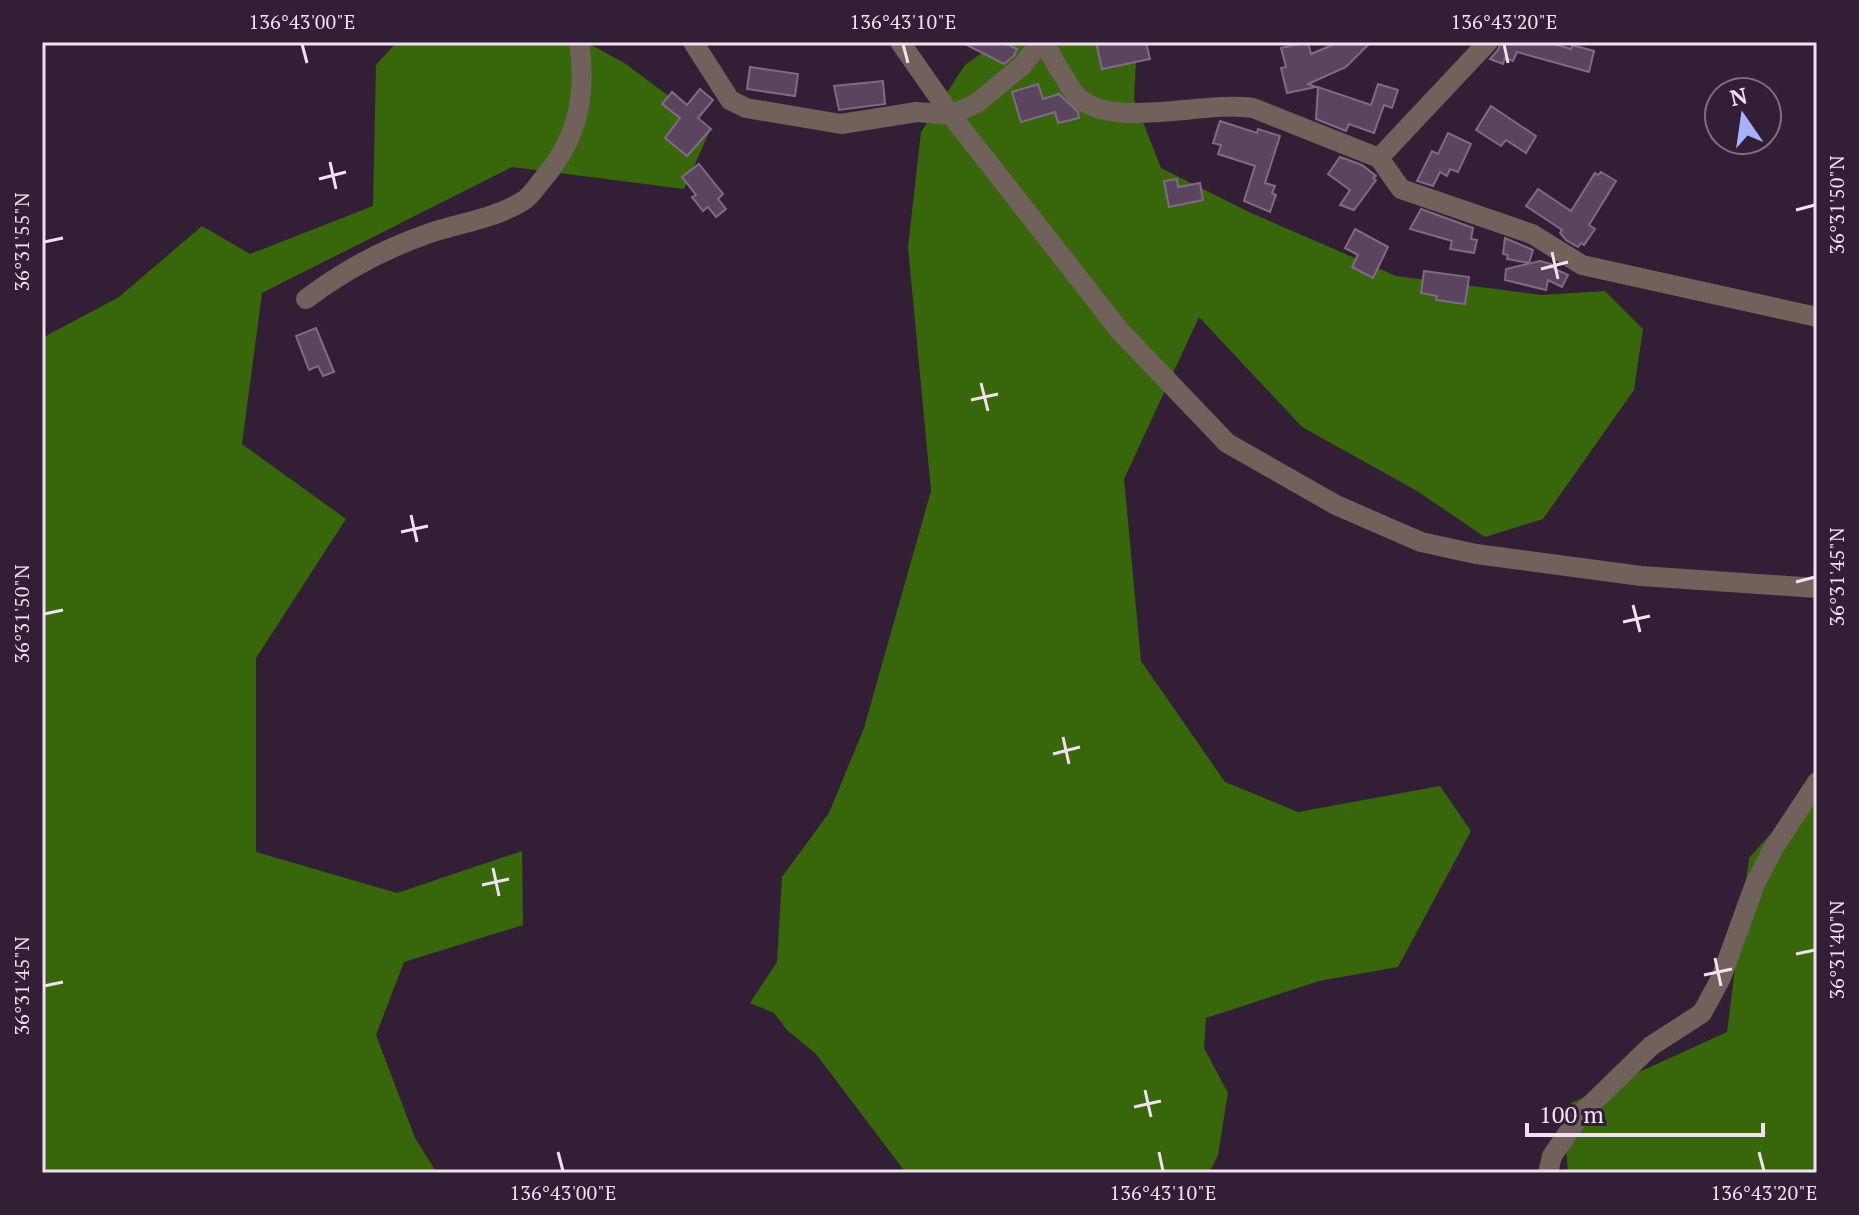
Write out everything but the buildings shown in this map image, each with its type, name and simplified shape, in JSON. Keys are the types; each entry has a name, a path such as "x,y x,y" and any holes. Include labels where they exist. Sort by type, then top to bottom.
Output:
{"street":[{"path":"306,299 333,279 376,257 427,234 511,207 526,199 567,148 578,118 581,85 579,42"},
{"path":"693,42 730,100 746,108 841,124 917,112 951,115 977,103 1023,65 1043,42 1077,96 1100,110 1127,114 1242,106 1379,158 1401,189 1532,234 1582,265 1817,317"},
{"path":"900,42 951,115 1120,331 1227,443 1336,505 1421,542 1476,554 1641,576 1817,588"},
{"path":"1379,158 1488,42"},
{"path":"1548,1173 1552,1156 1581,1114 1651,1046 1702,1013 1721,978 1755,884 1817,782"}],"green space":[{"path":"397,42 586,42 626,64 711,128 684,189 512,167 262,293 242,444 346,519 256,658 256,852 397,893 522,851 523,925 404,962 376,1035 415,1138 437,1173 42,1173 42,338 119,297 202,226 250,254 373,206 376,65"},
{"path":"997,42 1137,42 1134,99 1161,168 1249,212 1396,276 1542,295 1605,291 1643,329 1634,390 1543,519 1485,537 1417,491 1302,427 1199,317 1124,479 1141,661 1225,782 1298,812 1440,786 1471,831 1398,967 1319,981 1206,1018 1204,1048 1228,1093 1218,1155 1209,1173 906,1173 816,1054 787,1030 774,1013 750,1003 777,962 782,877 829,813 864,728 931,491 908,247 921,132 965,65"},
{"path":"1817,782 1817,1173 1568,1173 1566,1149 1571,1103 1727,1032 1749,858"}]}
